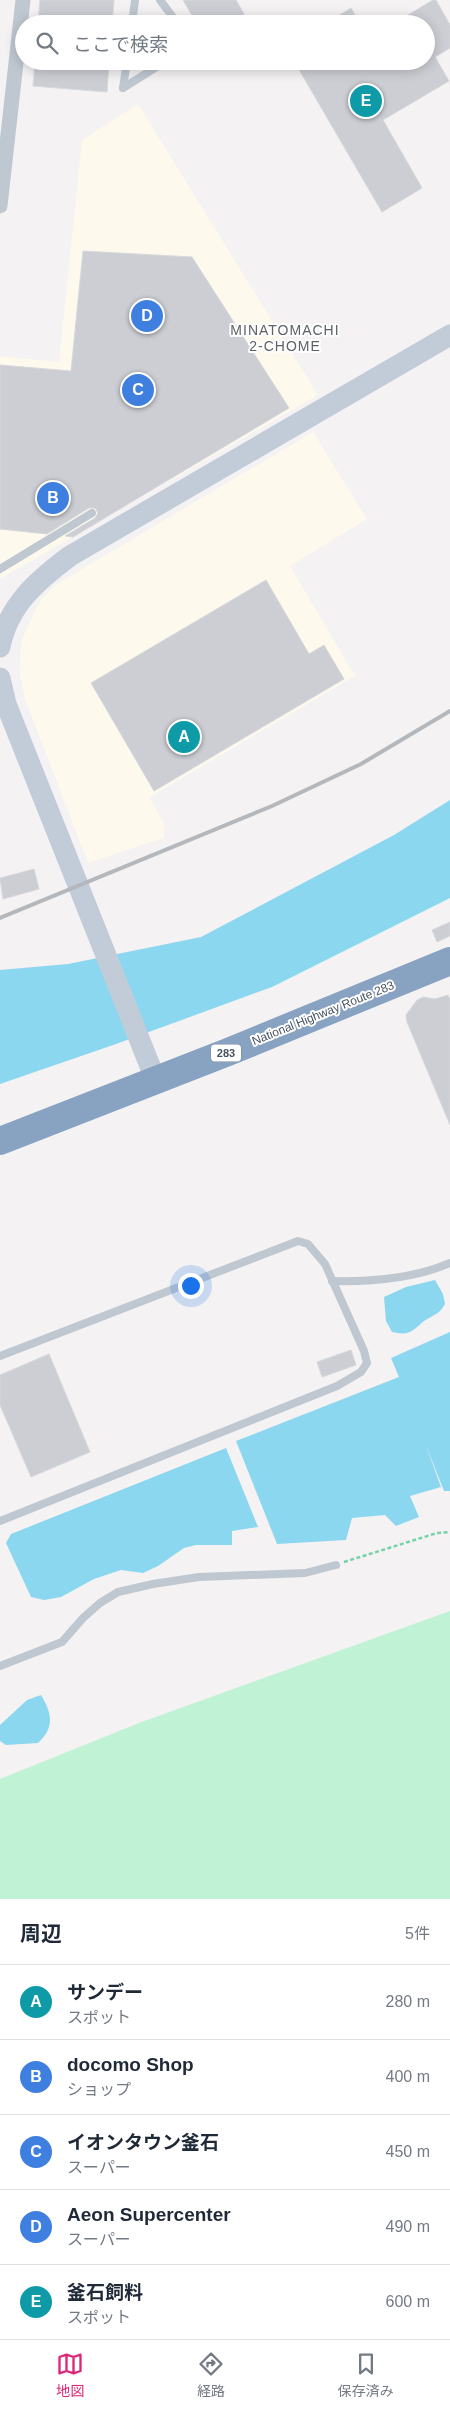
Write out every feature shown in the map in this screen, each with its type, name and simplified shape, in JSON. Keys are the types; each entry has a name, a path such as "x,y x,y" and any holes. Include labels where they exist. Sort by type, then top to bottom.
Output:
{"highway":[{"name":"National Highway Route 283","path":"0,1141 156,1081 450,961"}],"street":[{"path":"21,15 23,0"},
{"path":"0,206 15,70"},
{"path":"0,647 10,618 23,598 38,580 70,556 450,334"},
{"path":"0,678 6,704 156,1081"}],"lane":[{"path":"133,15 135,0"},
{"path":"160,0 171,15"},
{"path":"126,70 123,88 152,70"},
{"path":"0,569 92,513"},
{"path":"0,1356 298,1241 308,1244 317,1252 325,1264 364,1351 367,1363 361,1372 337,1386 0,1521"},
{"path":"332,1281 367,1282 430,1272 450,1263"},
{"path":"0,1666 62,1642 83,1618 100,1603 118,1592 199,1577 305,1573 336,1565"}],"path":[{"path":"336,1565 437,1533 450,1532"}],"shaded area":[{"path":"138,104 318,395 0,579 0,356 59,362 82,140"},
{"path":"313,432 367,519 290,566 355,676 150,797 164,824 164,838 88,863 25,699 20,674 21,642 35,610 43,597 57,584"}],"green space":[{"path":"450,1611 450,1899 0,1899 0,1779 139,1723"}],"water":[{"path":"450,800 450,898 272,987 0,1084 0,970 68,964 201,937 394,835"},
{"path":"435,1280 443,1294 445,1304 441,1310 410,1332 392,1332 386,1321 384,1297 406,1287"},
{"path":"450,1332 450,1491 444,1491 425,1443 441,1487 410,1496 419,1517 396,1526 385,1515 352,1518 346,1540 277,1544 236,1441 399,1377 391,1358"},
{"path":"226,1448 258,1527 232,1531 232,1545 196,1545 184,1548 158,1566 143,1573 121,1570 94,1579 61,1597 44,1600 31,1597 6,1543 11,1534"},
{"path":"41,1695 48,1708 50,1720 47,1731 38,1743 6,1745 0,1741 0,1725 27,1700"}],"building":[{"path":"40,0 114,0 113,15 39,15"},
{"path":"183,0 236,0 244,14 242,15 192,15"},
{"path":"436,0 450,25 450,48 435,57 435,15 408,15"},
{"path":"351,8 355,15 340,15"},
{"path":"435,57 449,81 383,120 422,188 382,212 299,70 435,70"},
{"path":"34,70 108,70 107,92 33,86"},
{"path":"83,251 192,257 289,408 73,537 65,536 95,518 98,513 95,508 89,508 47,534 0,529 0,365 71,371"},
{"path":"266,580 309,654 324,645 344,679 154,791 91,683"},
{"path":"34,869 39,889 3,899 0,878"},
{"path":"450,922 450,936 437,942 432,930"},
{"path":"448,995 450,1000 450,1125 407,1022 406,1015 417,1000 423,997 435,999"},
{"path":"351,1350 356,1365 322,1377 317,1362"},
{"path":"49,1354 90,1452 31,1477 0,1405 0,1375"}],"railway":[{"path":"0,918 272,806 361,764 450,711"}],"place":[{"name":"釜石飼料","path":"366,101"},
{"name":"Aeon Supercenter","path":"147,316"},
{"name":"イオンタウン釜石","path":"138,390"},
{"name":"docomo Shop","path":"53,498"},
{"name":"サンデー","path":"184,737"}],"district":[{"name":"MINATOMACHI 2-CHOME","path":"285,338"}]}
